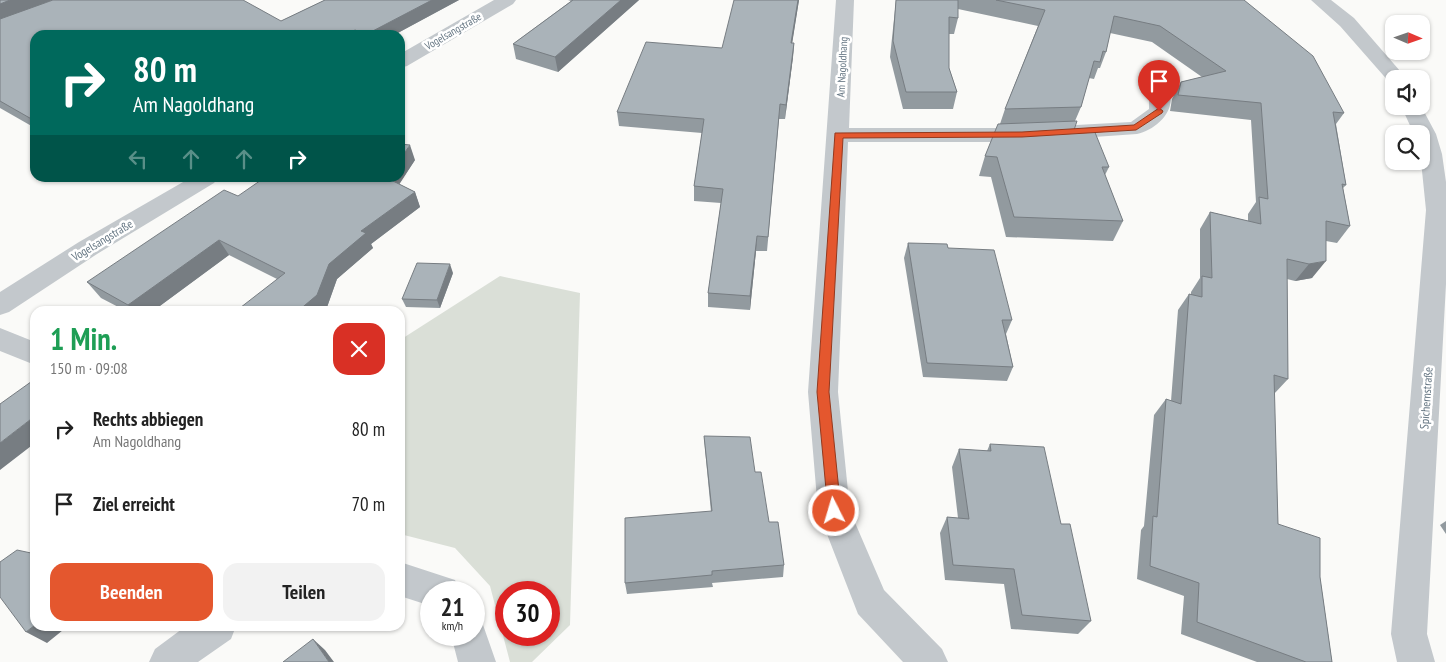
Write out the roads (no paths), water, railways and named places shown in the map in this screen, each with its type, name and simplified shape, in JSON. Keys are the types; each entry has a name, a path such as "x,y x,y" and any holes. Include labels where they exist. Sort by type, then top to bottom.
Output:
{"street":[{"name":"Vogelsangstraße","path":"405,59 507,0"},
{"name":"Am Nagoldhang","path":"846,0 823,392 834,511 871,602 929,662"},
{"path":"1320,0 1347,22 1389,70"},
{"path":"839,135 1022,135 1136,128 1159,111 1159,90"},
{"name":"Spichernstraße","path":"1416,662 1409,634 1438,210 1430,154 1436,136 1418,115"},
{"name":"Vogelsangstraße","path":"0,305 88,248 199,182"},
{"path":"0,339 30,352"},
{"path":"405,581 420,585"},
{"path":"168,662 209,631"},
{"path":"471,646 476,662"}]}
